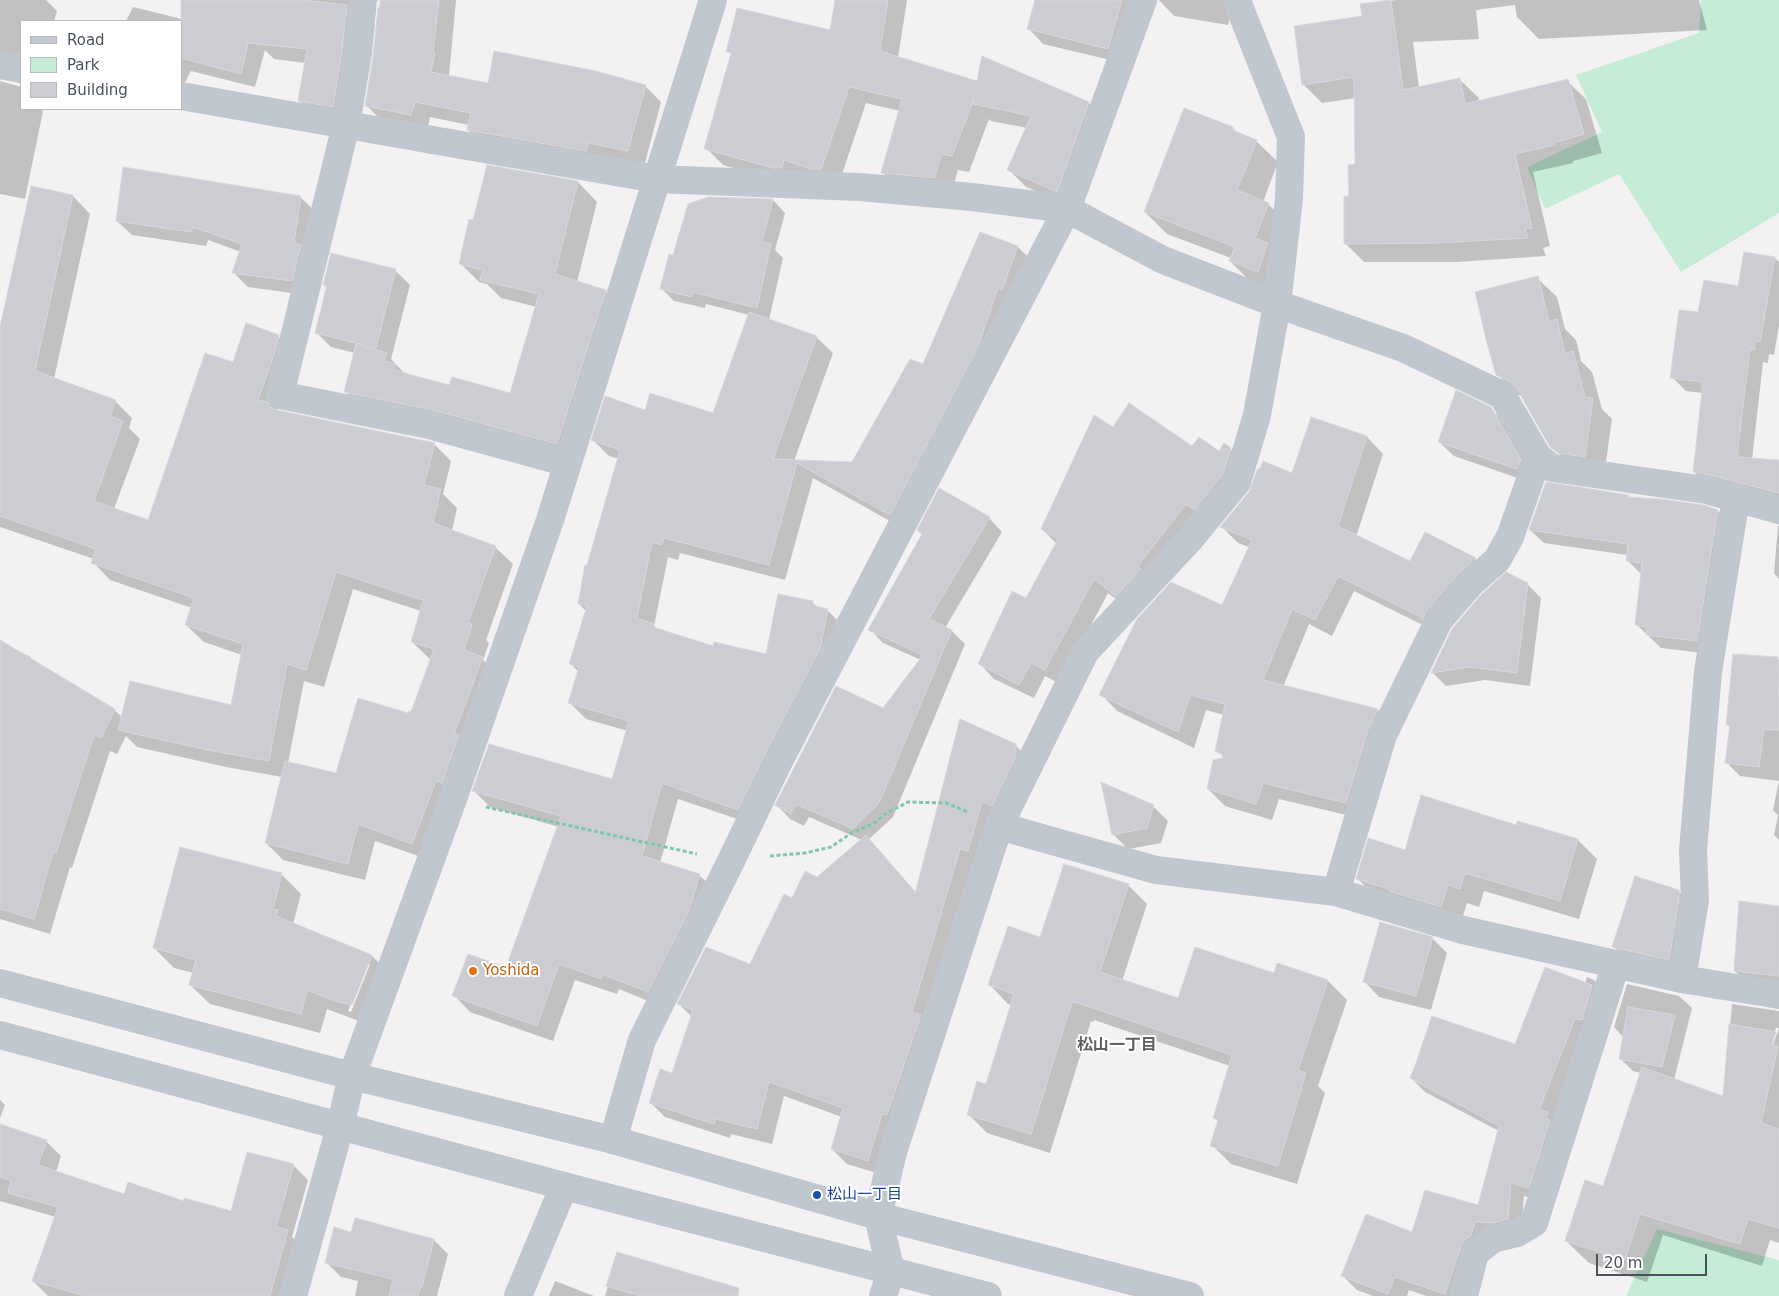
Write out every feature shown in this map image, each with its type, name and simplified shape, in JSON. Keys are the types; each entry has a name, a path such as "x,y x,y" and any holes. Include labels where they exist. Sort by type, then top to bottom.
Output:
{"street":[{"path":"364,0 358,53 346,125 280,395 429,425 568,463"},
{"path":"293,1296 340,1127 352,1076 453,799 550,520 714,0"},
{"path":"613,1140 646,1031 732,862 779,762 1067,209 1143,0"},
{"path":"887,1284 878,1216 892,1152 999,826 1085,652 1190,539 1237,482 1257,414 1277,304 1289,199 1291,137 1238,0"},
{"path":"0,65 20,68"},
{"path":"182,96 656,179 859,187 972,197 1067,209 1163,260 1277,304 1403,348 1502,395 1538,457 1552,468 1706,490 1779,510"},
{"path":"1336,892 1383,736 1439,620 1470,584 1497,560 1510,537 1538,457"},
{"path":"1682,979 1695,900 1693,850 1708,672 1736,498"},
{"path":"999,826 1156,870 1336,892 1463,930 1682,979 1779,995"},
{"path":"1464,1296 1475,1253 1493,1240 1517,1233 1534,1224 1616,964"},
{"path":"0,983 352,1076 613,1140 878,1216 1190,1296"},
{"path":"0,1035 564,1186 887,1284 988,1296"},
{"path":"518,1296 564,1186"}],"green space":[{"path":"1701,0 1779,0 1779,213 1681,272 1619,174 1545,209 1527,167 1602,132 1576,75 1699,33"},
{"path":"1657,1229 1779,1260 1779,1296 1626,1296"}],"building":[{"path":"181,0 302,0 347,5 333,107 298,101 307,49 248,43 241,74 182,58"},
{"path":"381,0 439,0 433,52 435,52 431,72 488,83 494,51 596,71 646,85 628,151 588,143 586,151 467,130 471,113 415,102 411,115 365,106 378,8 380,8"},
{"path":"835,0 888,0 880,51 977,81 982,56 1089,102 1057,192 1007,170 1031,116 973,104 974,99 952,156 941,154 935,178 881,173 902,99 849,87 821,170 811,169 784,160 782,168 773,168 704,149 731,53 726,52 737,8 830,30"},
{"path":"1035,0 1122,0 1108,49 1027,29"},
{"path":"1391,0 1403,90 1460,78 1465,104 1568,79 1584,134 1554,143 1555,145 1515,154 1532,228 1525,229 1528,238 1437,243 1344,244 1344,196 1349,196 1348,165 1355,164 1354,77 1302,85 1294,26 1362,16 1360,4"},
{"path":"1184,108 1233,127 1232,130 1257,140 1237,190 1269,203 1255,238 1268,243 1258,272 1229,261 1235,247 1144,212"},
{"path":"487,165 578,181 555,274 606,290 557,444 433,410 344,392 356,344 387,353 384,361 396,364 394,370 449,385 452,377 510,393 539,294 480,280 483,270 459,264 469,219 473,220"},
{"path":"123,167 301,196 294,243 301,245 292,281 232,273 242,244 193,227 191,232 116,221"},
{"path":"31,186 73,195 35,371 116,400 110,416 123,421 94,501 148,520 205,353 233,362 246,323 279,335 258,400 267,402 270,407 277,410 435,443 424,485 441,489 433,523 496,546 468,623 472,624 464,650 483,657 454,734 459,735 442,783 436,781 412,844 358,824 348,864 265,843 285,761 336,773 358,698 408,713 409,711 411,712 434,649 411,642 423,600 336,572 306,670 287,664 269,761 118,730 130,681 231,705 243,644 185,625 194,598 91,563 96,549 0,516 0,327"},
{"path":"708,197 773,199 762,242 771,244 757,308 693,292 692,297 660,289 669,254 673,255 688,204"},
{"path":"980,232 1018,246 1002,290 998,288 978,347 890,515 797,463 769,565 664,538 662,545 652,542 637,618 654,624 653,627 713,646 714,642 766,654 778,594 813,601 812,605 828,609 820,649 738,810 662,783 642,856 700,874 689,911 648,992 602,974 601,979 559,964 537,1026 452,996 468,954 506,967 561,816 472,791 489,744 612,779 629,721 568,703 579,667 569,664 587,606 578,604 585,565 587,565 620,450 591,440 605,396 645,410 650,393 713,413 749,312 817,336 773,459 852,462 910,359 923,364"},
{"path":"1744,252 1775,257 1760,342 1756,341 1754,350 1750,349 1737,457 1779,460 1779,493 1693,472 1703,382 1670,378 1679,310 1698,312 1704,280 1738,286"},
{"path":"331,253 396,269 376,348 315,333 327,285 323,285"},
{"path":"1538,276 1549,321 1557,319 1565,353 1573,351 1585,397 1593,398 1585,457 1558,453 1550,447 1516,387 1509,381 1496,375 1487,343 1475,292"},
{"path":"1456,390 1491,407 1521,459 1517,469 1438,442"},
{"path":"1129,403 1192,446 1199,437 1219,451 1224,443 1231,448 1223,474 1194,510 1186,504 1137,567 1141,569 1116,596 1094,579 1045,670 1031,663 1019,685 978,664 1012,591 1026,598 1058,539 1041,529 1094,415 1113,427"},
{"path":"1311,417 1367,436 1338,526 1410,561 1425,532 1476,558 1458,574 1427,610 1422,620 1421,617 1338,576 1315,620 1292,609 1263,680 1378,709 1368,730 1346,803 1263,783 1256,804 1207,789 1213,760 1228,757 1215,751 1225,704 1190,695 1178,732 1099,695 1137,619 1171,582 1222,605 1252,540 1220,527 1249,492 1258,468 1260,469 1263,461 1292,473"},
{"path":"1546,482 1629,495 1628,497 1703,505 1718,510 1697,641 1646,635 1647,627 1635,625 1642,563 1626,561 1628,544 1529,530"},
{"path":"939,488 990,517 929,619 952,630 879,803 853,829 796,804 791,814 775,805 836,686 883,708 923,655 868,630 922,534 917,530"},
{"path":"1506,572 1528,583 1517,673 1470,667 1431,673 1452,629 1481,595"},
{"path":"0,640 115,709 101,738 94,735 56,853 53,852 34,919 0,909"},
{"path":"1733,654 1778,657 1779,730 1764,729 1759,767 1725,763 1730,725 1726,725"},
{"path":"960,719 1016,744 1016,756 992,806 982,801 968,851 960,849 912,1012 921,1015 887,1115 882,1114 868,1161 831,1149 843,1108 769,1082 757,1129 716,1119 714,1124 649,1103 660,1069 672,1073 693,1010 677,1004 706,947 750,964 784,894 792,898 805,871 817,877 866,835 915,894"},
{"path":"1101,782 1154,805 1147,828 1112,835"},
{"path":"1421,795 1516,825 1518,821 1578,839 1560,901 1465,873 1460,889 1448,885 1441,907 1356,879 1368,838 1405,850"},
{"path":"180,847 282,873 273,909 278,910 276,916 372,955 352,1005 335,1001 307,990 301,1014 189,985 196,960 153,948"},
{"path":"1064,864 1129,884 1100,972 1178,998 1195,947 1274,973 1277,963 1328,980 1298,1070 1306,1073 1278,1166 1210,1146 1218,1120 1213,1118 1232,1055 1075,1002 1072,1002 1031,1134 967,1115 977,1081 986,1084 1014,994 988,985 1008,926 1040,937"},
{"path":"1635,876 1679,890 1669,960 1612,947"},
{"path":"1739,901 1779,906 1779,976 1734,971"},
{"path":"1380,922 1433,937 1416,996 1363,982"},
{"path":"1545,967 1592,985 1582,1020 1575,1019 1539,1110 1548,1112 1546,1119 1550,1120 1529,1188 1511,1183 1508,1219 1492,1223 1475,1222 1471,1236 1467,1239 1465,1238 1460,1249 1445,1294 1395,1277 1388,1294 1341,1276 1366,1214 1412,1232 1425,1190 1478,1205 1499,1126 1410,1078 1432,1016 1515,1044"},
{"path":"1628,1007 1675,1015 1662,1067 1619,1059"},
{"path":"1729,1024 1776,1032 1772,1044 1778,1047 1761,1123 1779,1129 1779,1228 1748,1219 1740,1244 1640,1214 1625,1260 1565,1241 1585,1180 1603,1186 1642,1067 1723,1096"},
{"path":"0,1124 47,1140 38,1165 124,1194 128,1182 184,1201 184,1198 231,1211 247,1152 294,1164 276,1227 288,1230 270,1296 86,1296 32,1281 58,1207 8,1193 11,1181 0,1177"},
{"path":"355,1218 434,1239 418,1296 389,1296 393,1279 325,1263 334,1227 351,1232"},
{"path":"617,1252 739,1288 738,1296 641,1296 606,1286"}],"place":[{"name":"Yoshida","path":"473,971"},
{"name":"松山一丁目","path":"817,1195"}],"district":[{"name":"松山一丁目","path":"1117,1046"}]}
